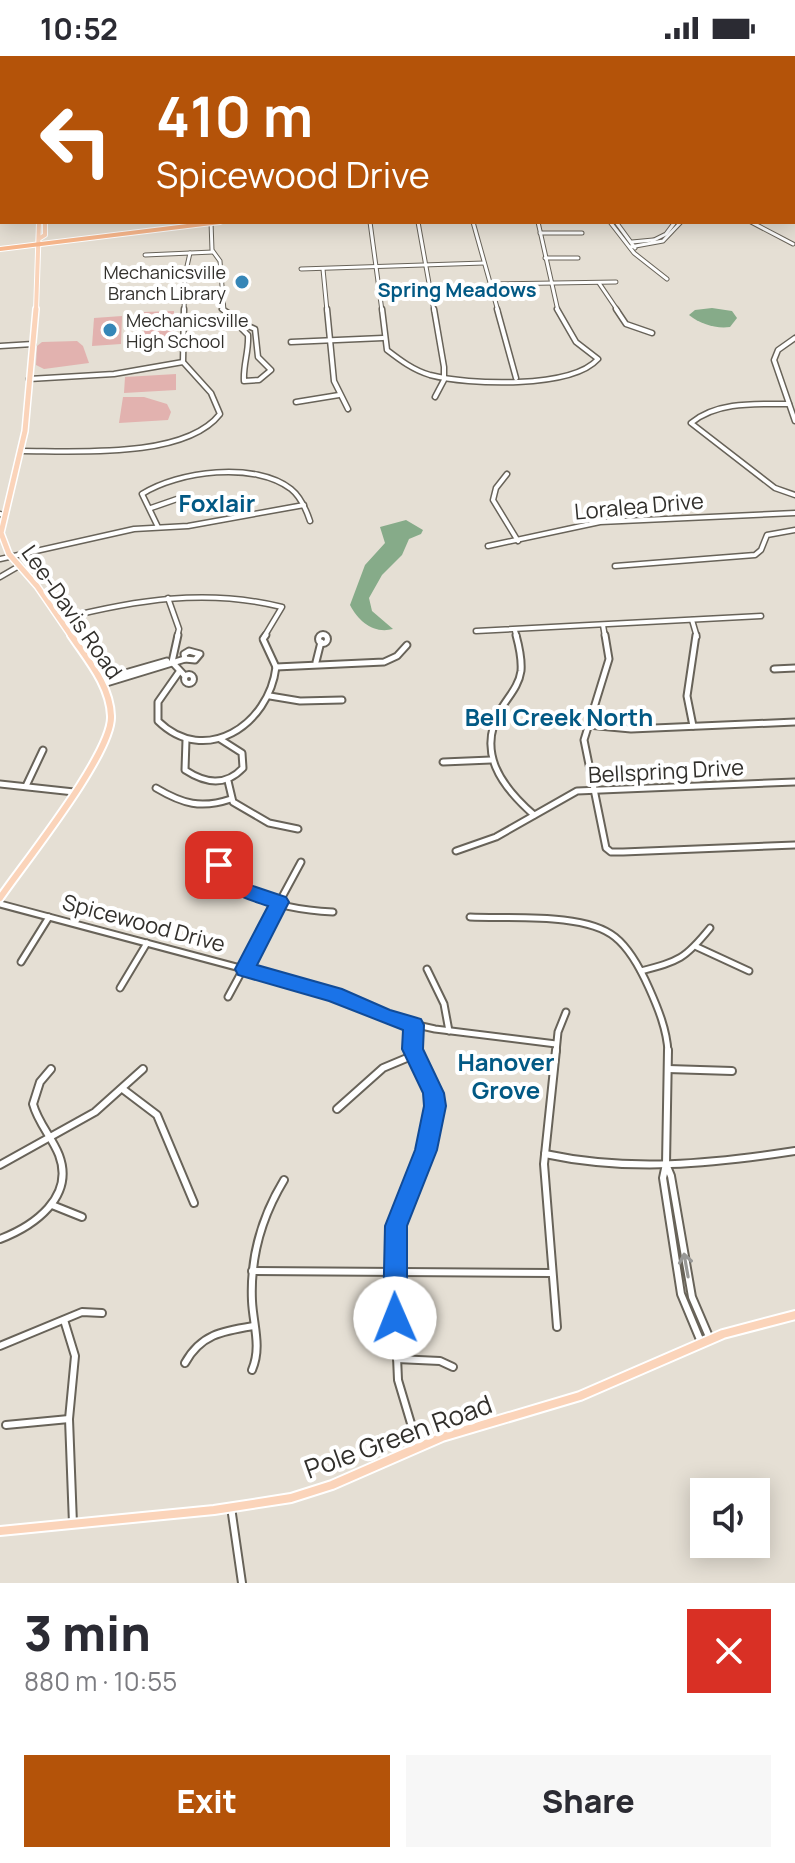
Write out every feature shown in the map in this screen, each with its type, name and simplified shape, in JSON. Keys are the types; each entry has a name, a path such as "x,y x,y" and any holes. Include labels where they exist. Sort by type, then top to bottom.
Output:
{"highway":[{"path":"0,247 172,224"},
{"path":"40,241 193,224"}],"main road":[{"name":"Lee-Davis Road","path":"0,901 101,753 111,726 111,702 102,682 60,619 11,556 2,538 1,514 17,475 22,451 33,344 39,224"},
{"name":"Lee-Davis Road","path":"40,241 45,235 45,224"},
{"name":"Pole Green Road","path":"0,1531 231,1507 306,1494 418,1447 580,1396 706,1340 795,1315"}],"street":[{"path":"211,224 213,252 220,261 222,309 256,331 258,357 271,371 267,376 248,383 244,381 243,366 249,356 248,335 239,326 242,322"},
{"path":"370,224 383,338 392,355 444,380 577,374 592,366 597,356 576,342 561,319 550,284 538,224"},
{"path":"418,224 444,380 435,397"},
{"path":"474,224 516,378"},
{"path":"612,224 631,245"},
{"path":"617,224 641,259 667,279"},
{"path":"631,245 663,241 676,224"},
{"path":"631,245 654,240 676,224"},
{"path":"755,224 793,244"},
{"path":"540,233 582,233"},
{"path":"202,253 212,245"},
{"path":"145,255 213,252"},
{"path":"22,451 106,450 180,441 205,433 218,421 219,407 183,362 185,275 190,253"},
{"path":"545,258 578,258"},
{"path":"301,269 484,263"},
{"path":"323,269 334,381 348,409"},
{"path":"490,284 616,282"},
{"path":"599,283 626,324 652,333"},
{"path":"291,342 383,338"},
{"path":"795,338 778,350 774,360 795,421"},
{"path":"0,346 33,344"},
{"path":"29,379 114,374 183,362"},
{"path":"296,402 339,395"},
{"path":"789,404 735,406 706,414 692,422 695,429 775,488 795,495"},
{"path":"507,474 496,488 493,500 518,541"},
{"path":"158,527 142,494 157,484 182,476 254,476 287,486 304,505 310,521"},
{"path":"151,508 177,499"},
{"path":"0,559 134,529 203,524 304,505"},
{"name":"Loralea Drive","path":"488,546 600,522 795,513"},
{"path":"615,566 755,555 761,550 767,535 795,530"},
{"path":"0,577 19,566"},
{"path":"60,619 168,598 219,594 282,607 263,639 276,667 270,696 260,711 220,739 186,740 164,729 156,713 158,702 179,672"},
{"path":"168,598 179,629 172,661 185,676"},
{"path":"476,631 761,616"},
{"path":"692,620 697,638 687,696 693,726"},
{"path":"603,625 609,659 584,740 608,850 795,845"},
{"path":"515,631 521,657 520,675 491,731 491,760 506,790 534,815"},
{"path":"316,662 321,642"},
{"path":"276,667 316,662 378,665 400,656 407,645"},
{"path":"102,682 184,657"},
{"path":"774,669 795,668"},
{"path":"270,696 300,701 342,700"},
{"path":"588,725 631,729 795,722"},
{"path":"186,740 186,771 205,782 228,781 242,771 243,755 220,739"},
{"path":"26,786 43,750"},
{"path":"443,762 491,760"},
{"path":"228,781 231,799 269,823 298,829"},
{"name":"Bellspring Drive","path":"456,851 496,837 572,792 795,782"},
{"path":"0,784 74,792"},
{"path":"156,788 192,807 231,799"},
{"path":"218,862 225,876 242,891 333,912"},
{"path":"228,997 301,862"},
{"path":"203,889 225,876"},
{"name":"Spicewood Drive","path":"0,901 334,994 413,1025 556,1044"},
{"path":"21,962 49,917"},
{"path":"470,917 576,923 598,928 623,942 641,971 665,1035 668,1069 663,1178 681,1294 706,1340"},
{"path":"641,971 672,963 697,947 710,928"},
{"path":"120,988 147,943"},
{"path":"697,947 749,971"},
{"path":"427,969 439,990 449,1031"},
{"path":"557,1327 544,1189 545,1154 556,1044 566,1012"},
{"path":"413,1025 414,1055 433,1093 435,1106 426,1150 398,1218 395,1270 397,1359 402,1398 418,1447"},
{"path":"337,1109 383,1068 414,1055"},
{"path":"0,1239 31,1225 52,1205 60,1184 62,1168 58,1153 35,1117 33,1099 37,1085 51,1069"},
{"path":"0,1165 94,1112 124,1090 143,1069"},
{"path":"668,1069 732,1071"},
{"path":"124,1090 157,1115 183,1184 194,1203"},
{"path":"545,1154 611,1163 666,1164 795,1151"},
{"path":"252,1370 257,1357 252,1271 258,1227 284,1180"},
{"path":"52,1205 82,1217"},
{"path":"252,1271 552,1273"},
{"path":"0,1346 91,1310 102,1313"},
{"path":"64,1320 75,1356 69,1419 73,1524"},
{"path":"185,1363 193,1347 208,1335 254,1326"},
{"path":"397,1359 440,1361 453,1367"},
{"path":"6,1425 69,1419"},
{"path":"231,1507 242,1583"}],"shaded area":[{"path":"712,308 732,311 737,318 730,327 719,327 689,315 695,310"},
{"path":"174,311 174,339 144,341 144,312"},
{"path":"122,316 121,344 92,346 94,318"},
{"path":"77,341 83,346 89,363 44,369 36,365 37,346 42,342"},
{"path":"176,374 176,390 124,393 125,377"},
{"path":"123,397 144,397 167,404 171,412 168,420 119,423"},
{"path":"406,520 423,530 409,539 402,555 382,575 369,598 372,611 393,629 380,630 358,617 350,605 365,565 385,543 380,527"}],"place":[{"name":"Mechanicsville Branch Library","path":"242,282"},
{"name":"Mechanicsville High School","path":"110,330"}],"district":[{"name":"Spring Meadows","path":"457,289"},
{"name":"Foxlair","path":"217,502"},
{"name":"Bell Creek North","path":"559,716"},
{"name":"Hanover Grove","path":"506,1075"}],"route":[{"path":"219,865 237,888 279,902 245,969 334,994 413,1025 412,1049 433,1093 435,1106 426,1150 400,1209 396,1226 395,1318"}]}
